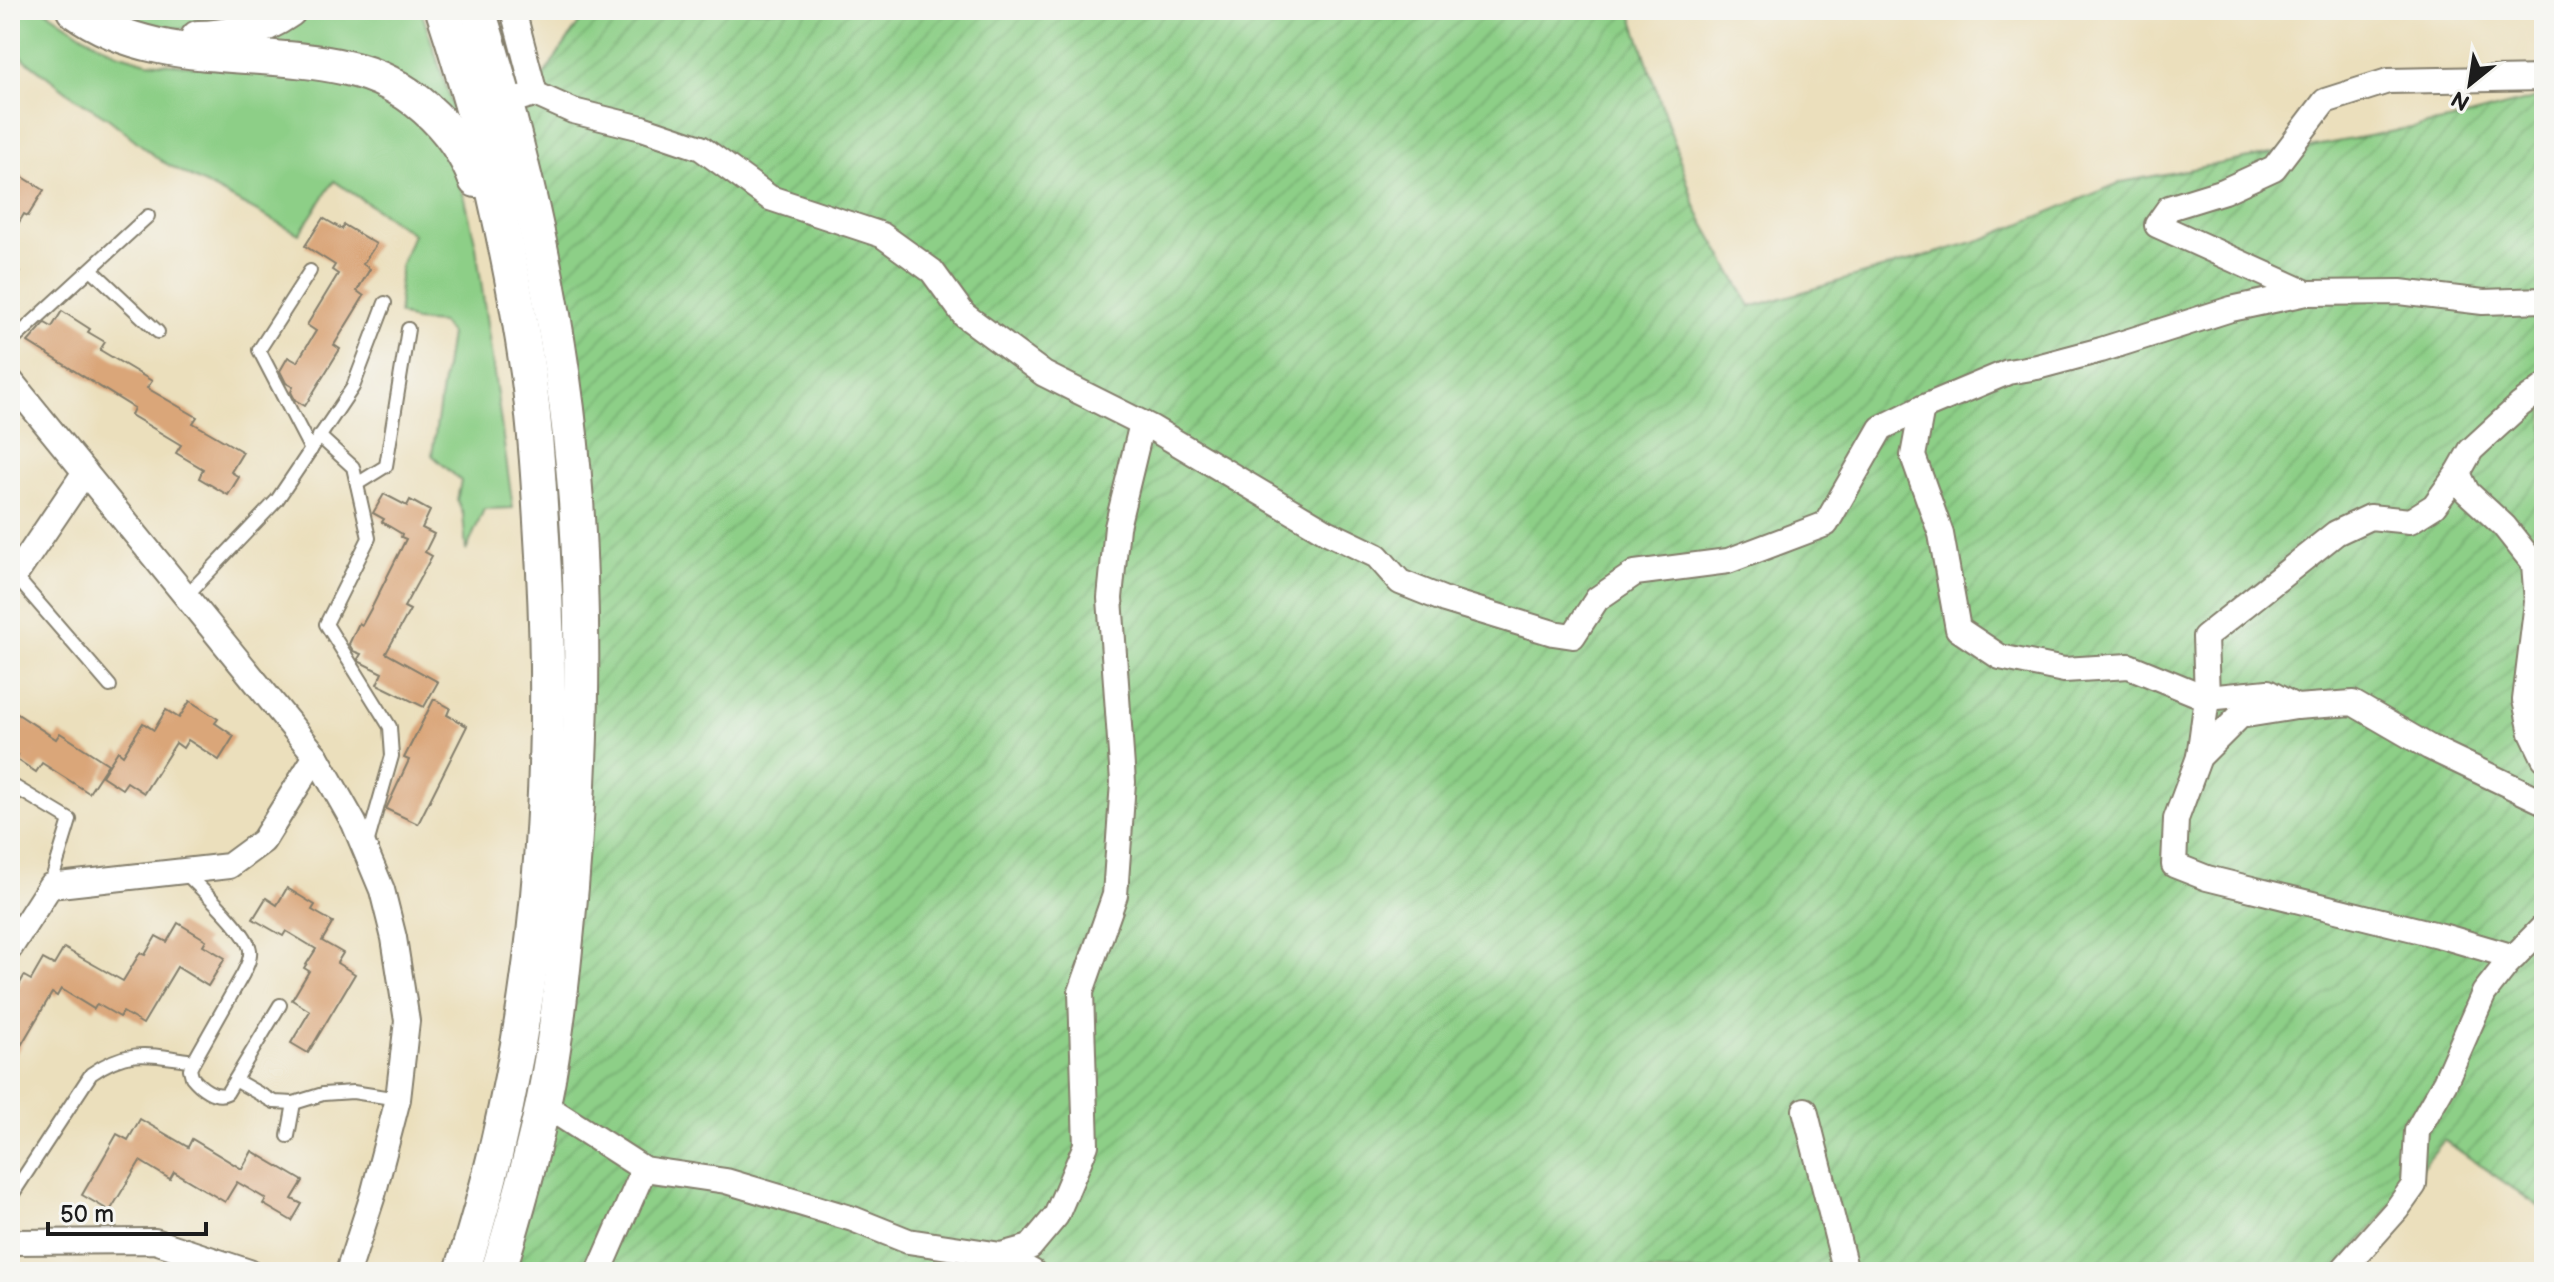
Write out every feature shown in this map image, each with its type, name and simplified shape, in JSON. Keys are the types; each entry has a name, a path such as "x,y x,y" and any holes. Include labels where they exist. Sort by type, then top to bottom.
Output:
{"main road":[{"path":"74,10 95,25 134,40 208,54 347,68 372,76 415,99 456,140 473,172 510,270"},
{"path":"134,40 235,35 258,28 289,10"},
{"path":"443,10 465,76 510,270 528,375 540,501 548,646 546,803 530,981 510,1096 462,1272"},
{"path":"478,10 520,98 562,382 576,501 581,653 577,813 562,985 543,1104 498,1272"}],"street":[{"path":"513,10 520,98 642,128 701,148 770,198 882,235 932,271 964,315 1044,374 1142,423 1327,532 1377,556 1400,582 1445,600 1553,633 1573,636 1597,599 1635,573 1728,561 1826,524 1881,428 2008,372 2101,350 2231,309 2307,293 2400,292 2483,302 2544,300"},
{"path":"2307,293 2157,225 2169,208 2224,191 2274,168 2325,101 2388,81 2544,78"},
{"path":"10,380 316,756 354,823 382,890 407,1021 398,1099 373,1195 348,1272"},
{"path":"2514,957 2207,878 2174,865 2176,819 2199,757 2207,698 2205,637 2336,533 2370,517 2410,521 2434,506 2471,450 2544,387"},
{"path":"1922,408 1913,456 1941,534 1958,629 2000,657 2064,670 2129,666 2207,698 2268,692 2296,707"},
{"path":"1001,1255 1030,1247 1056,1216 1086,1145 1081,992 1115,895 1123,782 1110,598 1117,527 1142,423"},
{"path":"13,580 85,472"},
{"path":"2458,473 2467,492 2504,526 2534,564 2537,602 2525,700 2532,733 2544,758"},
{"path":"2199,757 2240,716 2296,707 2353,703 2429,747 2544,802"},
{"path":"10,948 50,886 229,866 263,841 316,756"},
{"path":"2341,1272 2397,1209 2414,1185 2417,1131 2445,1082 2484,993 2544,926"},
{"path":"543,1104 644,1169 726,1181 853,1219 908,1241 1001,1255 1033,1272"},
{"path":"1805,1110 1846,1272"},
{"path":"599,1272 644,1169"},
{"path":"10,1242 155,1241 249,1272"}],"lane":[{"path":"10,343 148,216"},
{"path":"91,269 158,332"},
{"path":"310,271 259,350 311,450"},
{"path":"10,272 13,274 10,280"},
{"path":"186,596 277,500 311,450 353,387 385,303"},
{"path":"357,484 386,466 408,329"},
{"path":"319,436 353,467 369,538 326,624 390,727 392,756 365,849"},
{"path":"13,580 110,686"},
{"path":"10,784 70,820 50,886"},
{"path":"183,871 241,932 250,946 250,960 190,1069 192,1077 215,1095 227,1093 280,1005"},
{"path":"10,1198 91,1074 108,1062 125,1056 145,1054 194,1061"},
{"path":"235,1080 274,1102 294,1103 323,1094 353,1092 398,1099"},
{"path":"288,1136 294,1103"}],"green space":[{"path":"10,10 45,10 117,53 147,62 328,76 383,96 432,132 452,166 465,199 476,246 513,508 484,509 466,551 463,514 457,500 461,481 432,455 450,334 442,323 414,321 399,314 400,267 413,234 334,181 299,234 161,161 109,119 15,52 10,46"},
{"path":"108,10 268,10 217,25 188,29 141,23"},
{"path":"307,10 421,10 456,117 234,42 281,27"},
{"path":"588,10 1630,10 1697,211 1751,307 1984,239 2122,182 2454,120 2544,96 2544,1210 2444,1140 2336,1272 511,1272 558,1076 582,410 558,246 518,113"}],"building":[{"path":"10,169 44,190 10,237"},
{"path":"323,218 342,229 344,225 376,244 363,264 370,269 357,291 364,296 334,345 340,349 305,406 295,400 291,392 293,387 286,383 280,371 288,357 297,362 316,331 307,325 338,274 332,270 335,265 305,246"},
{"path":"62,311 105,342 100,350 152,381 147,388 197,417 193,423 243,452 231,472 239,477 228,495 199,478 203,469 176,453 181,445 131,415 134,408 28,342 45,323 52,327"},
{"path":"384,494 407,506 410,500 430,511 422,528 434,534 425,552 432,556 404,607 410,610 386,653 438,682 424,707 377,684 382,673 360,662 361,654 353,651 349,644 359,623 362,625 373,605 406,539 373,513"},
{"path":"434,699 450,708 447,715 467,726 418,824 386,809 409,760 404,758"},
{"path":"190,701 218,719 215,723 234,736 219,760 188,740 183,748 176,743 144,793 127,782 122,789 102,776 118,751 123,755 143,723 154,730 166,710 179,718"},
{"path":"10,709 56,739 60,733 108,764 89,793 42,763 36,772 15,758 18,755 10,750"},
{"path":"287,888 315,905 312,910 333,922 322,941 343,953 337,963 355,974 308,1053 291,1043 310,1011 292,1000 309,971 304,968 316,949 286,931 283,936 253,919 266,898 277,905"},
{"path":"178,923 206,940 203,945 225,958 208,986 177,967 143,1024 123,1012 120,1017 97,1004 94,1009 61,989 57,996 52,993 10,1064 10,1001 24,976 31,980 43,959 54,965 64,948 123,981 140,953 145,955 156,936 167,942"},
{"path":"140,1119 188,1147 192,1139 242,1169 252,1151 303,1181 292,1199 302,1204 292,1221 263,1204 266,1199 237,1182 225,1202 174,1172 170,1179 140,1161 110,1211 82,1195 117,1134 128,1140"}]}
